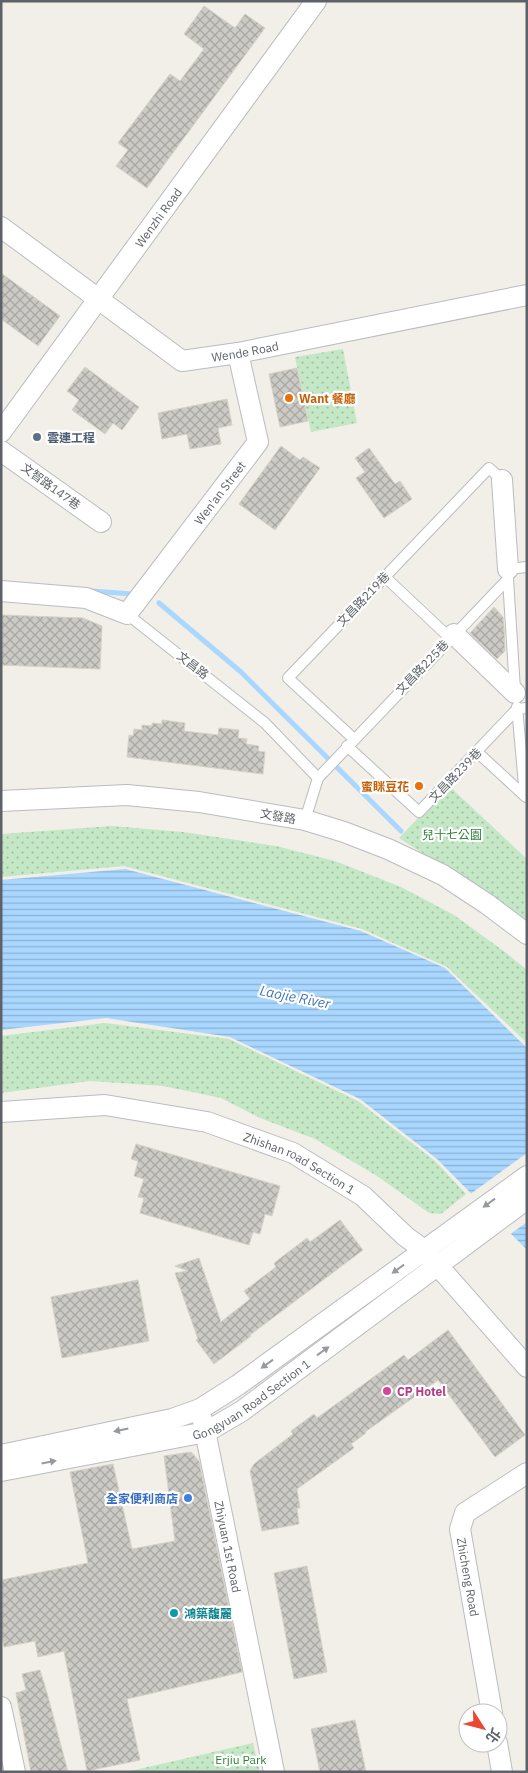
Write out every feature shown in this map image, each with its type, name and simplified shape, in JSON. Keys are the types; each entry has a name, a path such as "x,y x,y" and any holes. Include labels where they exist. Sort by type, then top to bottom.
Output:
{"street":[{"name":"Wenzhi Road","path":"1,432 316,1"},
{"name":"Wende Road","path":"1,227 182,361 238,353 527,295"},
{"name":"Wen'an Street","path":"127,614 258,442 238,353"},
{"name":"文智路147巷","path":"1,451 101,522"},
{"path":"502,480 514,572"},
{"name":"文昌路","path":"1,591 86,598 127,614"},
{"path":"452,636 520,703"},
{"name":"文發路","path":"1,801 127,795 199,802 305,820 344,832 388,849 443,874 527,934"},
{"name":"Zhishan road Section 1","path":"1,1112 105,1105 207,1122 293,1153 362,1196 405,1236 424,1250 527,1367"},
{"path":"457,1237 527,1176"},
{"path":"457,1237 527,1199"},
{"name":"Gongyuan Road Section 1","path":"1,1455 172,1419 200,1409 238,1385 424,1250 457,1237"},
{"name":"Gongyuan Road Section 1","path":"1,1471 206,1432 242,1411 438,1266 457,1237"},
{"name":"Zhiyuan 1st Road","path":"200,1409 274,1772"},
{"name":"Zhicheng Road","path":"490,1703 460,1530 465,1513 527,1472"},
{"path":"1,1707 15,1772"},
{"path":"499,1753 502,1772"}],"lane":[{"name":"文昌路219巷","path":"350,743 288,678 489,468 502,480"},
{"name":"文昌路225巷","path":"318,778 514,572"},
{"path":"514,572 526,797"},
{"path":"384,576 452,636"},
{"name":"文昌路","path":"127,614 265,723 318,778"},
{"name":"文昌路239巷","path":"350,743 419,812 477,752 520,703"},
{"path":"477,752 526,797"},
{"path":"305,820 318,778"}],"green space":[{"path":"343,349 357,423 311,432 295,357"},
{"name":"兒十七公園","path":"449,786 527,859 527,923 504,905 399,838"},
{"path":"112,826 183,832 276,846 335,861 401,887 454,915 527,970 527,1043 447,967 362,929 124,866 1,877 1,834"},
{"path":"105,1023 229,1039 358,1101 435,1161 466,1194 441,1214 429,1213 377,1176 315,1139 260,1118 221,1098 163,1086 90,1081 1,1093 1,1036"},
{"name":"Erjiu Park","path":"253,1743 260,1772 126,1772"}],"water":[{"name":"Laojie River","path":"125,869 361,931 445,968 527,1048 527,1250 437,1159 360,1099 230,1037 106,1018 1,1030 1,880"}],"pier":[{"path":"527,1153 527,1222 509,1235 469,1195"}],"building":[{"path":"204,6 235,28 245,14 265,28 147,188 116,166 128,150 118,143 170,74 180,81 204,49 184,34"},
{"path":"1,273 60,316 38,346 1,319"},
{"path":"85,367 139,407 122,430 113,423 105,434 72,410 79,400 67,391"},
{"name":"Want 餐廳","path":"297,368 308,421 280,427 269,374"},
{"path":"227,399 232,425 218,428 221,444 190,449 187,434 162,439 158,413"},
{"path":"281,446 300,460 303,457 320,468 275,530 239,504"},
{"path":"369,448 395,484 400,481 412,499 384,518 356,478 365,472 355,458"},
{"path":"494,607 503,617 504,627 505,651 497,659 470,633"},
{"path":"1,615 83,618 102,626 100,669 1,665"},
{"path":"162,720 185,723 184,731 218,735 219,728 239,730 238,738 247,739 246,744 259,746 258,751 265,752 263,774 127,757 129,735 133,736 134,729 142,730 142,725 152,726 152,723 162,724"},
{"path":"136,1144 280,1186 272,1216 265,1214 260,1234 253,1232 249,1245 140,1213 144,1198 138,1197 144,1179 134,1176 138,1161 131,1159"},
{"path":"340,1220 363,1250 214,1364 196,1340 198,1339 175,1273 188,1271 175,1266 199,1258 221,1322 250,1299 244,1291 276,1267 274,1263 307,1238 310,1242"},
{"path":"138,1280 149,1341 62,1358 51,1297"},
{"path":"448,1330 525,1435 495,1457 438,1380 365,1432 351,1444 354,1448 297,1489 300,1508 297,1508 299,1524 262,1531 250,1471 254,1464 293,1434 291,1431 314,1414 317,1418 404,1355 408,1360"},
{"path":"191,1452 199,1461 242,1672 127,1699 140,1760 87,1771 64,1651 38,1657 35,1641 4,1647 1,1632 1,1580 88,1563 70,1472 113,1464 132,1549 175,1541 164,1456"},
{"path":"307,1566 327,1672 294,1679 274,1573"},
{"path":"40,1670 68,1772 31,1772 16,1693 26,1690 22,1674"},
{"path":"355,1720 366,1772 320,1772 311,1729"}],"waterway":[{"path":"92,591 132,594"},
{"path":"159,603 241,672 401,831"}],"place":[{"name":"Want 餐廳","path":"289,398"},
{"name":"雲連工程","path":"37,437"},
{"name":"蜜眯豆花","path":"419,786"},
{"name":"CP Hotel","path":"387,1391"},
{"name":"全家便利商店","path":"188,1498"},
{"name":"鴻築馥麗","path":"174,1613"}]}
